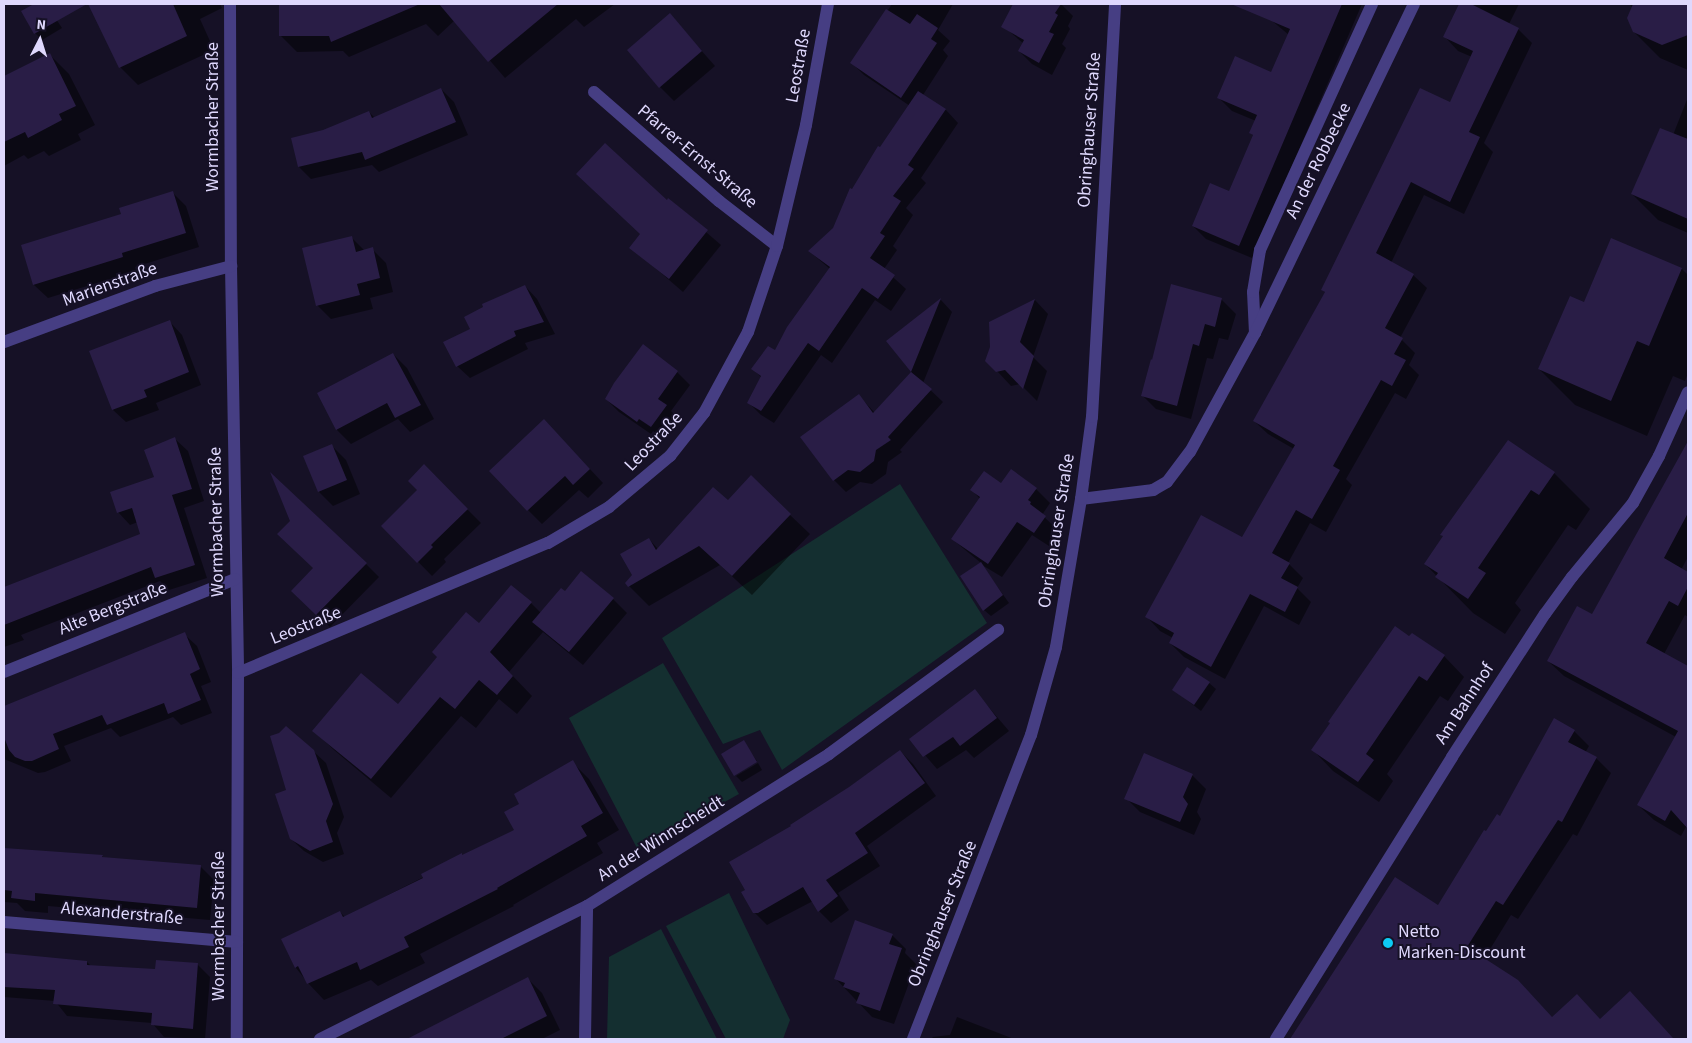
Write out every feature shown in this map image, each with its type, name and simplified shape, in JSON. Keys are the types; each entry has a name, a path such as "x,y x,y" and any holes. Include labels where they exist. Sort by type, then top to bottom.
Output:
{"street":[{"name":"Wormbacher Straße","path":"230,4 231,266 238,673 237,1039"},
{"name":"Leostraße","path":"238,673 512,560 583,524 616,502 670,456 704,413 748,332 777,246 806,125 828,4"},
{"name":"Obringhauser Straße","path":"913,1039 1031,735 1056,648 1082,499 1092,417 1115,4"},
{"name":"An der Robbecke","path":"1255,333 1253,292 1260,250 1372,4"},
{"name":"An der Robbecke","path":"1082,499 1136,494 1152,490 1167,482 1190,452 1255,333 1414,4"},
{"name":"Pfarrer-Ernst-Straße","path":"594,92 719,200 777,246"},
{"name":"Marienstraße","path":"4,342 155,286 231,266"},
{"name":"Am Bahnhof","path":"1276,1039 1452,757 1540,622 1572,577 1633,504 1659,456 1688,392"},
{"name":"Alte Bergstraße","path":"4,672 235,579"},
{"name":"An der Winnscheidt","path":"320,1039 587,906 829,754 998,630"},
{"path":"585,1039 587,906"},
{"name":"Alexanderstraße","path":"4,922 237,942"}],"green space":[{"path":"900,484 987,623 782,770 760,730 723,744 662,638"},
{"path":"663,663 739,794 638,850 569,718"},
{"path":"729,893 790,1020 783,1039 726,1039 666,926"},
{"path":"661,929 717,1039 607,1039 609,957"}],"building":[{"path":"34,4 87,4 34,34 21,11"},
{"path":"88,4 173,4 187,36 119,68"},
{"path":"279,4 420,4 331,42 329,36 279,36"},
{"path":"439,4 558,4 488,62"},
{"path":"1013,4 1061,4 1055,13 1058,15 1049,32 1054,34 1039,63 1018,51 1024,40 1001,27"},
{"path":"1231,4 1342,4 1239,246 1192,226 1210,183 1229,191 1253,135 1249,133 1257,115 1217,98 1235,56 1271,72 1290,29"},
{"path":"1459,4 1471,4 1519,28 1469,132 1480,137 1450,202 1411,182 1376,253 1414,274 1385,328 1403,338 1394,354 1406,360 1392,386 1381,380 1333,466 1340,470 1312,519 1296,510 1272,553 1290,563 1281,578 1298,587 1285,612 1250,594 1211,667 1169,643 1174,633 1145,617 1201,515 1242,537 1295,445 1253,421 1325,292 1321,290 1420,88 1450,102 1473,51 1443,37"},
{"path":"1633,4 1688,4 1688,35 1662,45 1633,32 1627,18"},
{"path":"886,9 910,24 917,14 938,28 931,39 937,43 901,98 850,63"},
{"path":"670,13 702,51 659,88 627,50"},
{"path":"50,53 76,106 59,114 62,120 28,138 25,132 4,142 4,76"},
{"path":"441,88 456,122 365,160 362,152 298,167 291,138 323,130 369,111 372,118"},
{"path":"918,91 946,109 908,165 914,169 893,196 901,201 880,233 885,236 870,258 895,275 878,299 862,288 819,351 808,343 761,411 747,403 761,376 751,369 768,346 775,350 787,327 830,267 808,251 833,228 850,188 852,189 878,146 880,147"},
{"path":"1660,128 1688,139 1688,219 1631,194"},
{"path":"605,143 667,200 668,198 708,230 669,279 629,248 640,234 576,174"},
{"path":"173,191 186,233 122,253 123,257 33,285 21,245 121,214 119,208"},
{"path":"352,236 356,252 373,247 380,278 357,284 360,295 316,306 302,248"},
{"path":"1611,238 1682,268 1649,346 1637,341 1611,401 1538,369 1570,296 1584,302"},
{"path":"1171,284 1222,298 1215,327 1205,324 1199,346 1193,344 1177,406 1141,396"},
{"path":"525,285 544,322 514,331 516,336 456,367 443,342 470,329 464,317 483,307 482,304"},
{"path":"941,298 911,372 886,341"},
{"path":"1035,299 1020,342 1034,356 1023,389 1005,370 996,372 985,361 990,347 989,322"},
{"path":"170,320 189,372 144,390 147,397 112,410 89,351"},
{"path":"643,344 678,371 658,399 667,405 651,427 639,419 637,422 605,399 614,383"},
{"path":"393,353 421,405 395,418 387,403 336,430 317,393"},
{"path":"911,372 932,389 888,437 891,440 876,450 874,461 860,472 848,470 833,481 800,437 859,394 873,413"},
{"path":"544,419 590,469 573,485 565,476 527,511 489,471"},
{"path":"175,437 192,489 172,495 195,565 155,578 151,567 4,625 4,587 140,534 132,508 117,513 110,492 154,477 144,450"},
{"path":"1508,440 1555,472 1539,495 1531,490 1478,568 1486,573 1468,599 1435,577 1438,573 1424,564 1443,536 1440,535"},
{"path":"1688,441 1688,513 1664,558 1688,572 1688,587 1678,606 1669,601 1646,643 1688,666 1688,829 1671,810 1665,821 1637,805 1678,731 1547,661 1577,606 1592,614"},
{"path":"332,444 347,480 318,492 303,456"},
{"path":"424,464 468,509 431,545 433,547 417,563 381,526 417,490 408,481"},
{"path":"1011,469 1037,488 1028,500 1031,502 1030,504 1046,516 1034,533 1017,522 988,564 951,539 980,497 970,490 984,471 1001,483"},
{"path":"270,472 367,563 316,615 291,591 313,568 277,534 290,521"},
{"path":"751,475 791,514 732,576 699,546 628,587 625,583 632,575 620,554 649,538 656,550 713,487 728,500"},
{"path":"981,562 1003,595 983,611 960,576"},
{"path":"581,571 614,598 569,652 532,622 561,588 565,591"},
{"path":"511,585 532,602 490,652 513,676 497,695 479,680 455,709 440,697 371,779 312,731 361,673 398,704 437,657 432,652 466,612 479,623"},
{"path":"1395,626 1409,636 1412,633 1445,655 1427,681 1419,676 1366,754 1374,760 1358,782 1311,750 1330,723 1328,722"},
{"path":"185,632 200,669 190,674 201,700 168,714 164,703 107,725 102,715 53,734 59,749 32,761 25,761 15,757 9,750 4,737 4,706"},
{"path":"1187,667 1210,682 1194,705 1172,690"},
{"path":"975,689 997,718 960,746 953,737 923,757 909,739"},
{"path":"1554,718 1575,730 1568,742 1597,757 1562,822 1558,820 1503,905 1496,901 1467,947 1518,980 1552,1017 1577,994 1600,1019 1630,991 1674,1039 1290,1039 1395,877 1438,905 1484,830 1486,831 1497,814 1500,816"},
{"path":"286,726 314,750 333,804 326,821 333,842 310,851 290,839 275,794 286,790 270,736 279,733"},
{"path":"744,740 757,762 734,776 721,754"},
{"path":"900,750 925,783 855,833 868,853 826,880 838,896 818,912 803,887 758,913 753,913 741,892 745,890 729,862 791,826"},
{"path":"1144,753 1193,774 1183,797 1188,804 1180,822 1124,799"},
{"path":"573,760 603,813 581,826 587,836 498,889 404,937 409,947 360,970 357,962 307,984 298,966 295,968 281,939 340,911 343,917 423,878 421,874 462,853 462,855 514,830 504,812 519,804 514,794"},
{"path":"4,848 103,855 102,857 201,865 197,908 35,893 35,901 11,898 12,891 4,890"},
{"path":"855,920 893,934 889,944 902,948 880,1011 856,1003 860,993 843,987 845,983 834,979"},
{"path":"4,953 87,961 87,965 155,969 156,960 198,963 193,1029 151,1025 152,1013 53,1004 55,990 4,987"},
{"path":"528,977 547,1016 501,1039 407,1039"}],"place":[{"name":"Netto Marken-Discount","path":"1388,943"}]}
